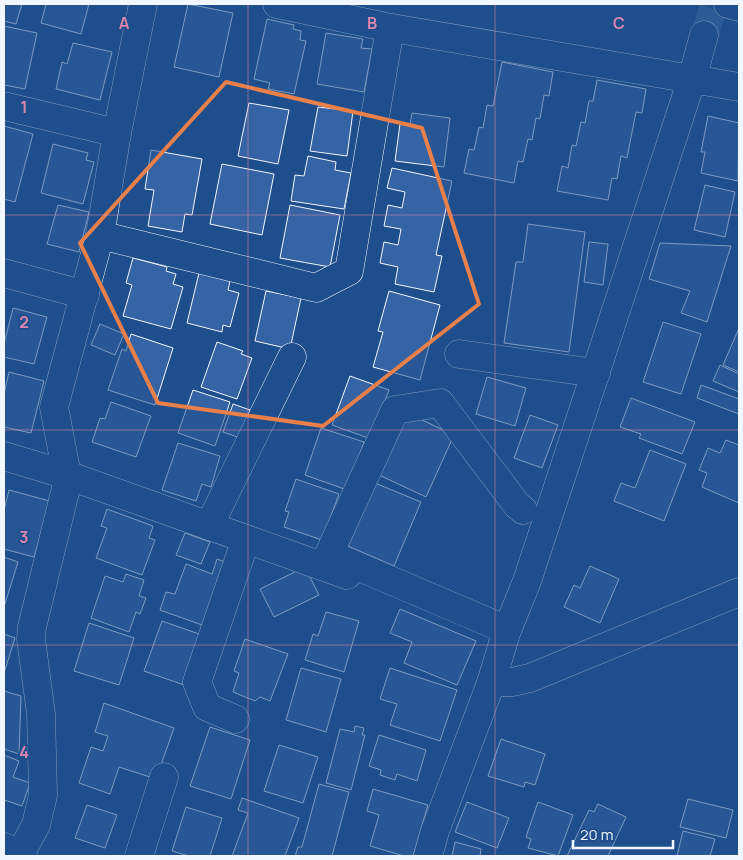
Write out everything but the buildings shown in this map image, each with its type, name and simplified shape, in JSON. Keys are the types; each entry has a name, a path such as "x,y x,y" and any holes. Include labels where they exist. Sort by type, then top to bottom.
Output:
{"main road":[{"path":"16,854 36,824 43,795 41,714 31,639 32,627 66,488 67,475 54,407 100,235 117,134 143,4"},
{"path":"277,4 390,28 739,87"},
{"path":"728,4 739,7"},
{"path":"100,235 316,288 349,271 390,28"},
{"path":"428,856 435,831 490,683 507,630 527,581 692,79 704,35"},
{"path":"4,106 117,134"},
{"path":"4,273 85,294"},
{"path":"459,354 596,373"},
{"path":"209,526 292,357"},
{"path":"507,630 329,554 395,410 440,403 517,505 523,510"},
{"path":"4,456 67,475 348,576 360,567"},
{"path":"235,719 208,708 197,682 246,539"},
{"path":"490,683 512,682 530,678 739,592"},
{"path":"139,856 164,776"}],"highlighted area":[{"path":"226,82 422,128 479,304 323,426 158,403 80,243"}],"tunnel":[{"path":"704,35 715,4"}]}
